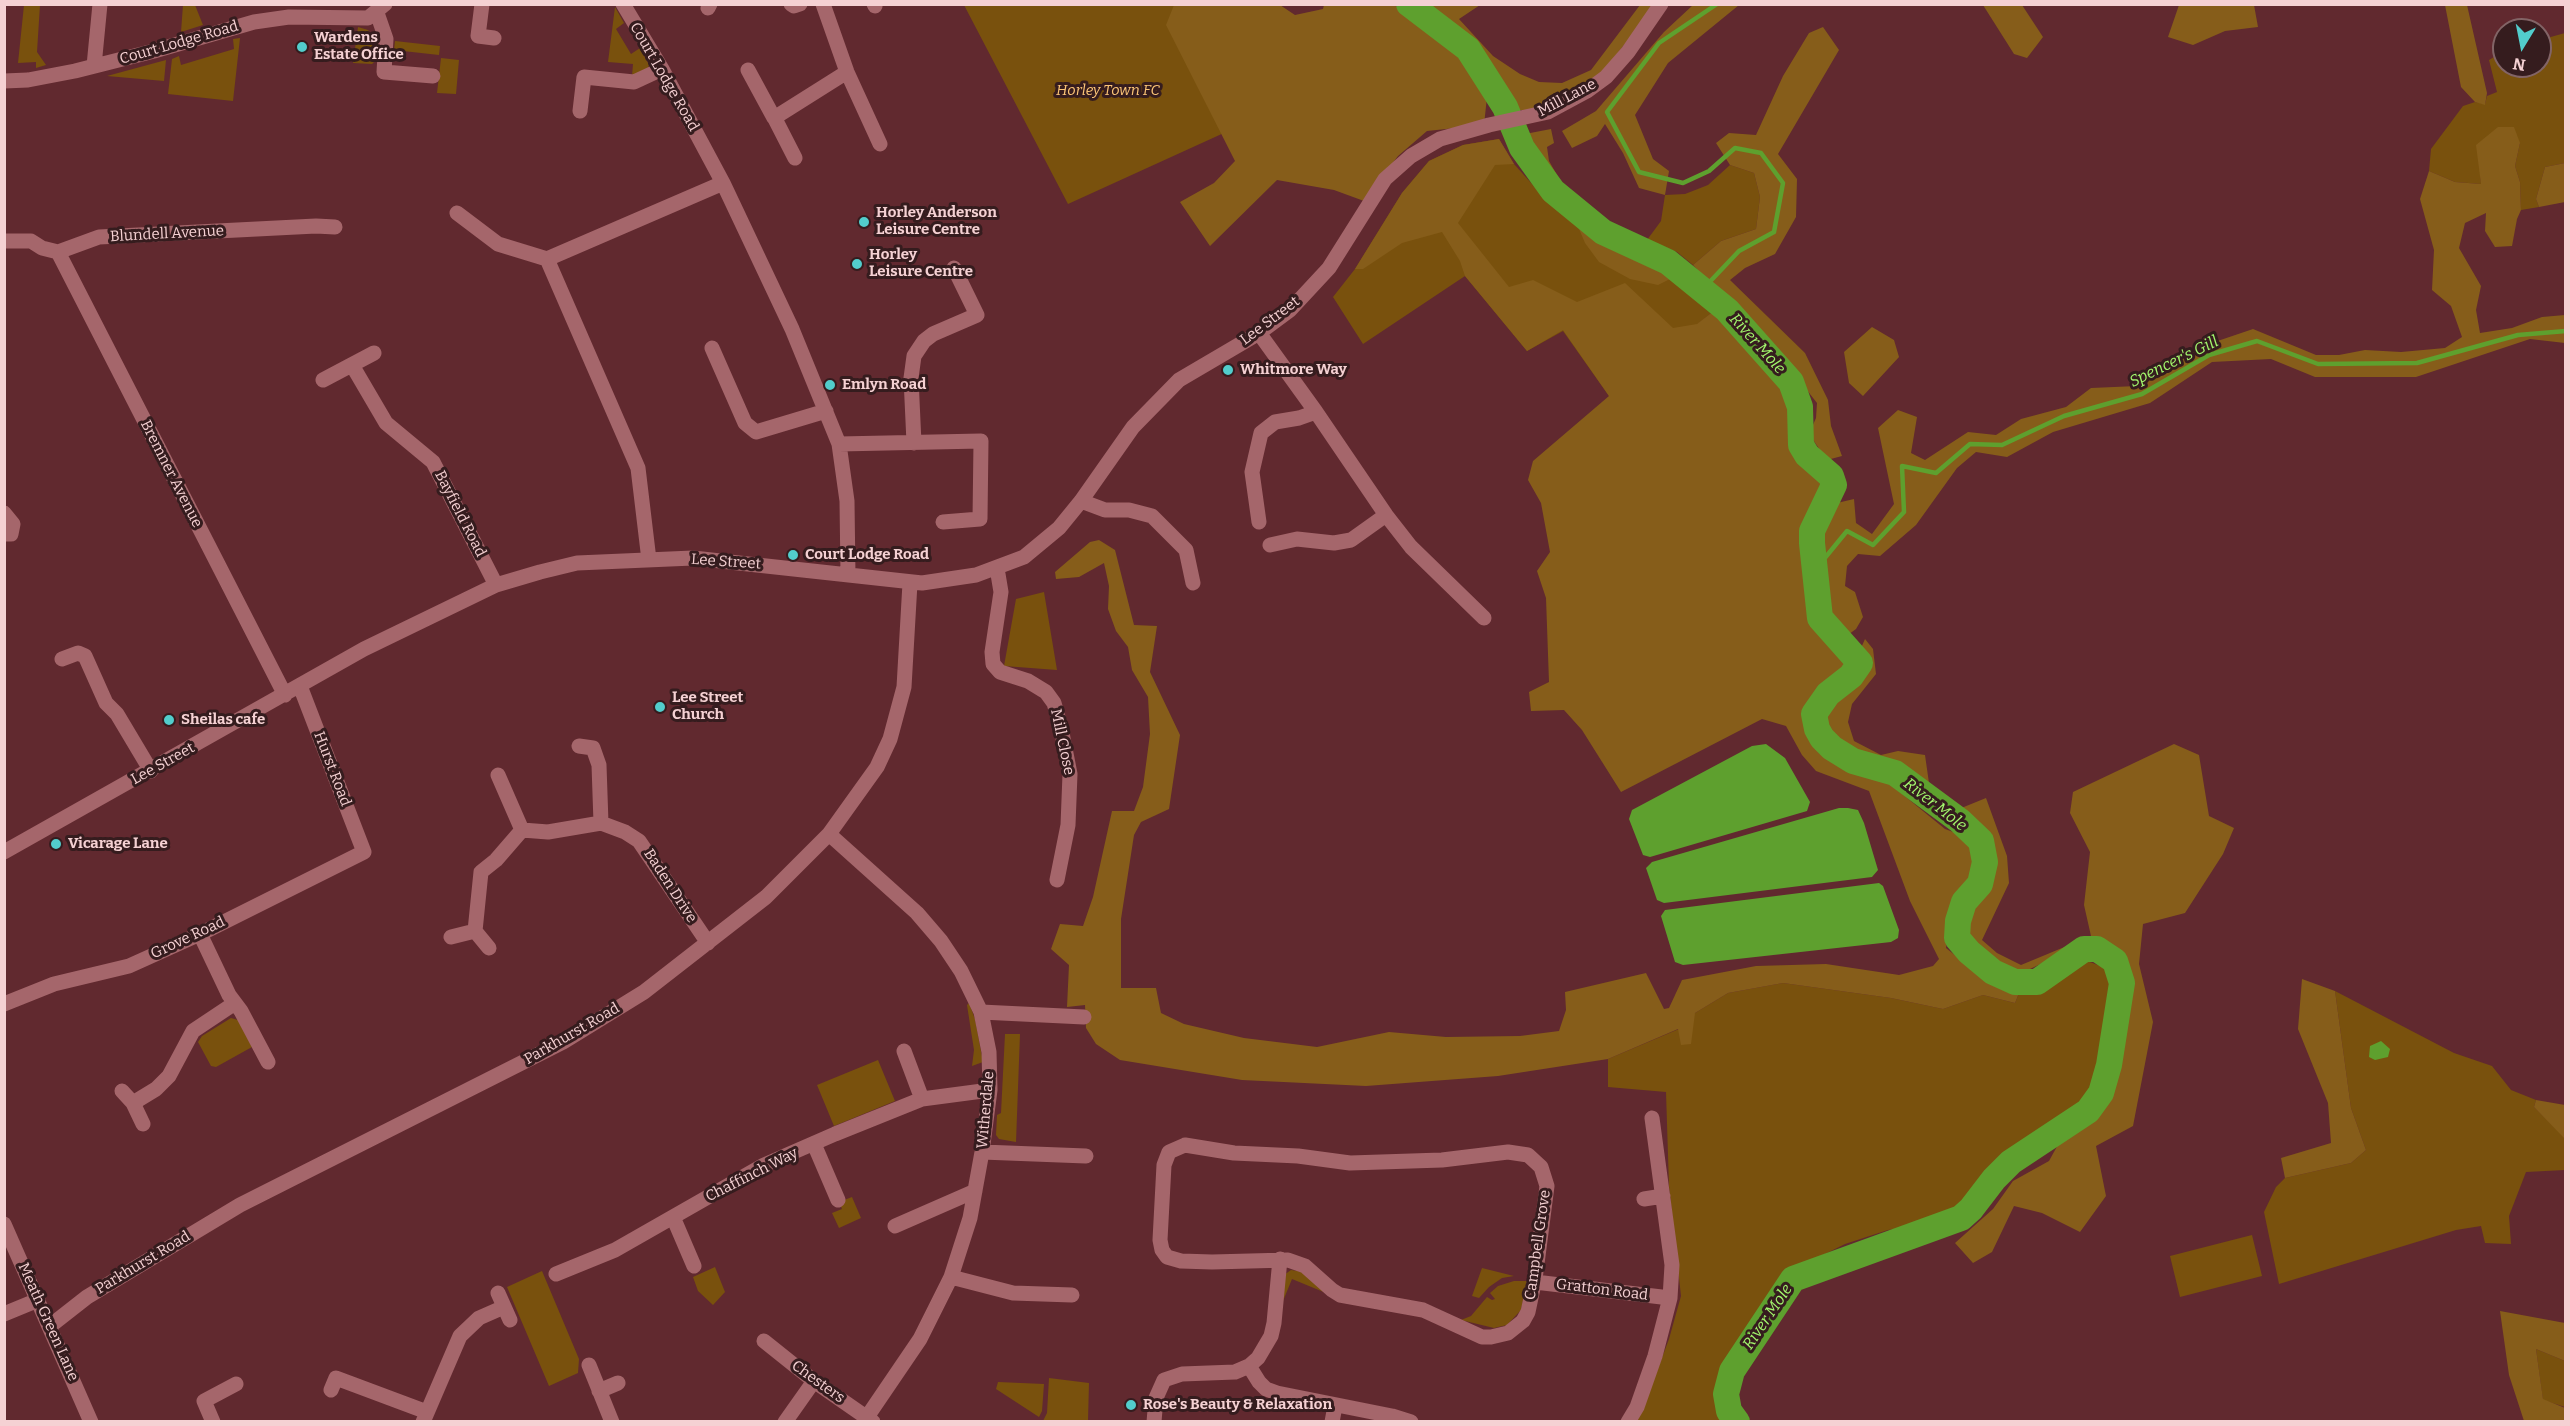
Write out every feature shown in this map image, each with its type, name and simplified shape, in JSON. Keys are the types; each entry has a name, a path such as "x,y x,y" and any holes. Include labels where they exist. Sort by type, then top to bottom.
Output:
{"street":[{"path":"94,66 100,4"},
{"path":"482,4 478,36 494,38"},
{"name":"Court Lodge Road","path":"623,4 662,69 723,183 792,329 826,411 839,444 847,501 848,575"},
{"path":"791,4 794,6 800,4"},
{"path":"823,4 847,72 880,144"},
{"name":"Mill Lane","path":"1440,139 1548,112 1587,91 1606,77 1628,52 1661,4"},
{"path":"381,9 386,39 384,72 433,76"},
{"name":"Court Lodge Road","path":"4,81 28,80 94,66 289,11 357,19 368,18 381,9"},
{"path":"580,111 584,77 634,82 662,69"},
{"path":"748,70 795,158"},
{"path":"774,117 847,72"},
{"name":"Lee Street","path":"4,852 152,771 364,649 496,585 577,563 693,558 910,583 946,581 997,568 1024,557 1059,528 1133,427 1159,399 1179,380 1259,333 1290,310 1329,268 1385,179 1411,156 1440,139"},
{"path":"457,213 498,244 547,259 723,183"},
{"name":"Blundell Avenue","path":"58,252 99,237 335,226"},
{"path":"4,241 31,241 42,248 58,252"},
{"name":"Bremner Avenue","path":"58,252 285,695"},
{"path":"547,259 638,468 648,560"},
{"path":"914,442 911,378 914,356 924,341 933,334 977,315 954,268"},
{"path":"1259,333 1386,515 1411,547 1484,618"},
{"path":"712,348 745,423 756,432 826,411"},
{"path":"323,380 374,353"},
{"name":"Bayfield Road","path":"352,365 386,423 433,462 496,585"},
{"path":"1259,522 1252,472 1261,432 1275,422 1299,418 1316,412"},
{"path":"839,444 981,441 980,519 943,522"},
{"path":"1081,501 1105,510 1129,510 1152,516 1186,550 1193,583"},
{"path":"4,513 13,524 11,534 4,534"},
{"path":"1270,545 1296,539 1334,543 1351,540 1386,515"},
{"name":"Mill Close","path":"997,568 1001,592 992,652 993,664 1000,672 1028,681 1047,692 1054,703 1059,720 1070,774 1068,825 1057,880"},
{"name":"Parkhurst Road","path":"50,1326 87,1297 240,1205 563,1042 644,992 766,897 829,834 877,766 898,714 904,687 910,583"},
{"path":"62,659 78,653 85,656 106,703 117,714 152,771"},
{"name":"Hurst Road","path":"300,686 364,852"},
{"path":"522,830 548,832 601,823 599,765 592,744"},
{"path":"498,775 522,830"},
{"name":"Baden Drive","path":"601,823 625,832 639,841 708,943"},
{"path":"475,931 481,872 496,860 522,830"},
{"name":"Witherdale","path":"829,834 923,920 960,971 981,1012 989,1052 990,1090 982,1152 970,1218 951,1277 920,1339 870,1419"},
{"name":"Grove Road","path":"4,1004 54,984 129,966 200,934 364,852"},
{"path":"451,937 475,931"},
{"path":"475,931 489,948"},
{"path":"200,934 235,1004 268,1062"},
{"path":"133,1103 156,1089 169,1076 181,1057 186,1040 193,1031 235,1004"},
{"path":"981,1012 1084,1017"},
{"path":"904,1051 922,1099"},
{"path":"122,1090 133,1103 143,1124"},
{"name":"Chaffinch Way","path":"556,1275 615,1250 764,1165 922,1099 990,1090"},
{"path":"1628,1422 1637,1407 1651,1367 1670,1298 1672,1265 1652,1118"},
{"path":"814,1144 838,1200"},
{"name":"Campbell Grove","path":"1197,1145 1234,1153 1298,1156 1350,1163 1442,1160 1508,1152 1528,1155 1541,1167 1547,1186 1535,1282 1528,1312 1523,1321 1508,1333 1482,1337 1423,1310 1340,1294 1332,1290 1305,1266 1280,1259 1212,1262 1181,1261 1167,1257 1160,1240 1164,1165 1169,1152 1177,1147 1197,1145"},
{"path":"982,1152 1086,1156"},
{"path":"895,1226 975,1191"},
{"path":"1644,1199 1663,1196"},
{"path":"673,1217 694,1266"},
{"name":"Meath Green Lane","path":"4,1224 91,1422"},
{"path":"1154,1422 1159,1388 1171,1376 1235,1372 1249,1366 1258,1358 1271,1336 1280,1259"},
{"path":"951,1277 1044,1302 1072,1295"},
{"name":"Gratton Road","path":"1535,1282 1670,1298"},
{"path":"4,1314 38,1300"},
{"path":"336,1377 425,1417 460,1336 478,1318 504,1306"},
{"name":"Chesters","path":"764,1341 789,1352 814,1381 870,1419"},
{"path":"589,1365 612,1422"},
{"path":"1249,1366 1253,1375 1266,1389 1334,1414 1392,1416 1411,1422"},
{"path":"785,1422 814,1381"},
{"path":"213,1422 204,1401 236,1383"},
{"path":"599,1391 618,1383"}],"green space":[{"path":"24,5 40,5 37,52 46,65 36,68 36,62 18,63"},
{"path":"183,5 195,5 203,25 181,32"},
{"name":"Horley Town FC","path":"964,5 1183,5 1237,127 1068,204"},
{"path":"615,7 624,23 616,29 631,54 640,48 649,65 648,68 632,76 633,64 608,62"},
{"path":"358,27 368,30 378,42 379,57 372,64 353,63"},
{"path":"2565,33 2565,163 2545,167 2536,199 2539,207 2521,210 2520,182 2515,166 2520,143 2480,168 2481,184 2455,182 2429,171 2431,149 2463,106 2475,102 2485,104 2487,96 2497,92 2494,78 2552,78 2552,37"},
{"path":"240,38 233,101 168,94 172,59 179,56 181,65 234,49 233,39"},
{"path":"395,41 440,46 439,55 394,50"},
{"path":"441,58 459,60 456,94 437,93"},
{"path":"166,60 164,81 107,76"},
{"path":"1499,139 1514,164 1541,194 1577,224 1612,246 1653,260 1672,278 1715,310 1609,396 1563,331 1527,351 1465,276 1363,344 1333,297 1355,269 1402,193 1429,161 1463,145"},
{"path":"1730,165 1754,173 1760,197 1756,229 1721,241 1693,265 1677,252 1647,240 1661,221 1665,195 1685,194 1708,185"},
{"path":"1044,592 1057,670 1004,666 1016,599"},
{"path":"2087,961 2103,967 2111,981 2110,1013 2099,1075 2085,1104 2000,1165 1957,1214 1930,1223 1888,1230 1845,1244 1787,1273 1722,1377 1720,1400 1726,1421 1635,1421 1649,1392 1669,1339 1681,1296 1669,1186 1666,1092 1608,1087 1608,1059 1679,1029 1695,1013 1728,993 1783,983 1891,998 1943,1009 1983,995 2015,1003 2019,993 2048,989 2064,974"},
{"path":"2335,991 2454,1053 2492,1066 2511,1090 2536,1100 2534,1107 2565,1137 2565,1170 2526,1172 2509,1216 2511,1244 2485,1243 2481,1226 2456,1230 2279,1284 2264,1212 2276,1187 2285,1178 2351,1163 2366,1150 2351,1108"},
{"path":"969,1003 975,1019 983,1062 972,1066 974,1050 967,1005"},
{"path":"231,1018 238,1020 252,1047 216,1067 211,1066 198,1042 202,1036"},
{"path":"1005,1034 1020,1034 1016,1142 999,1139 996,1135 997,1115 1001,1113"},
{"path":"878,1060 895,1101 834,1126 817,1085"},
{"path":"852,1197 861,1218 839,1228 832,1213 842,1209 839,1202"},
{"path":"2252,1235 2262,1276 2180,1297 2170,1256"},
{"path":"715,1267 725,1292 713,1305 698,1291 693,1277"},
{"path":"1482,1268 1514,1276 1502,1278 1479,1298 1472,1296"},
{"path":"1291,1270 1304,1272 1326,1293 1292,1279 1283,1301 1284,1275"},
{"path":"542,1271 579,1359 578,1373 549,1386 507,1287"},
{"path":"1514,1281 1527,1281 1521,1310 1507,1325 1494,1328 1461,1320 1471,1316 1487,1297 1495,1299 1490,1293 1498,1286"},
{"path":"2536,1349 2565,1361 2565,1407 2543,1400"},
{"path":"1049,1378 1089,1383 1088,1421 1043,1421 1047,1413"},
{"path":"998,1382 1044,1384 1042,1411 1039,1417 996,1389"}],"shaded area":[{"path":"1174,5 1280,5 1295,15 1323,9 1324,5 1394,5 1456,47 1487,97 1484,125 1427,131 1398,156 1364,201 1334,190 1277,180 1210,246 1180,202 1214,183 1235,161 1166,25"},
{"path":"1419,5 1480,5 1459,19 1493,56 1520,74 1539,82 1562,83 1591,70 1640,5 1656,5 1597,79 1565,100 1534,110 1518,110 1482,61 1451,26"},
{"path":"1693,5 1739,5 1668,63 1635,115 1653,159 1669,171 1665,195 1639,188 1623,153 1605,124 1597,136 1572,148 1562,131 1596,111 1664,32"},
{"path":"1983,5 2022,5 2043,37 2027,58 2014,54"},
{"path":"2179,5 2254,5 2258,27 2225,31 2193,45 2168,37"},
{"path":"2445,5 2467,5 2487,93 2485,105 2475,102 2461,87"},
{"path":"1823,27 1839,50 1778,154 1797,179 1796,217 1775,254 1745,268 1730,280 1805,353 1828,400 1831,426 1842,456 1827,460 1809,434 1816,418 1817,403 1756,325 1717,291 1693,265 1721,241 1756,229 1760,197 1754,173 1730,165 1716,143 1729,133 1756,135 1783,76 1809,33"},
{"path":"2498,127 2514,127 2520,143 2515,166 2520,182 2521,210 2512,246 2495,247 2485,231 2486,213 2465,223 2459,248 2481,286 2476,310 2480,333 2512,328 2542,317 2565,315 2565,343 2530,339 2416,377 2315,377 2271,359 2212,362 2150,403 2053,432 2007,457 1976,452 1957,468 1916,525 1880,556 1858,554 1847,566 1845,586 1855,592 1863,617 1856,629 1845,637 1830,621 1824,580 1822,533 1837,503 1854,499 1856,523 1872,534 1894,504 1878,428 1898,410 1917,417 1911,453 1925,460 1968,432 1996,435 2021,419 2066,407 2091,388 2137,386 2191,350 2253,329 2316,355 2339,355 2365,350 2401,352 2445,348 2462,337 2451,306 2432,290 2434,250 2420,199 2429,171 2455,182 2481,184 2476,145"},
{"path":"1551,129 1554,143 1547,147 1549,161 1557,175 1554,179 1541,164 1525,134"},
{"path":"1499,139 1514,164 1495,165 1458,223 1509,287 1533,280 1577,302 1625,283 1673,328 1697,324 1715,310 1787,384 1796,415 1795,443 1802,458 1824,482 1823,496 1808,524 1805,547 1814,616 1819,626 1848,657 1848,672 1814,702 1805,715 1807,734 1819,753 1861,774 1885,780 1945,829 1964,836 1976,849 1977,876 1961,896 1951,921 1946,948 1971,968 2019,993 2015,1003 1983,995 1943,1009 1891,998 1783,983 1728,993 1695,1013 1691,1044 1681,1045 1678,1029 1608,1059 1498,1076 1366,1086 1242,1080 1120,1060 1096,1044 1086,1028 1085,1005 1067,1007 1069,965 1051,949 1060,924 1083,926 1093,897 1112,811 1134,811 1143,787 1150,734 1148,697 1132,670 1128,647 1116,631 1108,609 1109,586 1104,563 1079,577 1056,579 1055,572 1090,542 1099,540 1115,550 1134,625 1157,626 1150,672 1180,735 1169,809 1141,822 1134,835 1121,919 1121,988 1156,988 1161,1013 1184,1024 1244,1038 1317,1047 1389,1032 1446,1037 1520,1036 1559,1031 1566,1010 1565,992 1646,973 1664,1009 1669,1008 1682,980 1756,966 1826,964 1899,975 1933,966 1939,959 1910,901 1869,791 1816,771 1802,755 1786,726 1762,719 1621,792 1582,730 1564,710 1531,711 1529,692 1549,682 1546,598 1537,571 1550,552 1541,503 1528,480 1533,461 1609,396 1563,330 1527,351 1465,276 1460,261 1442,232 1402,243 1363,269 1355,269 1402,193 1429,161 1463,145"},
{"path":"2565,163 2565,202 2539,207 2536,199 2545,167"},
{"path":"1577,224 1612,246 1653,260 1672,278 1658,285 1630,279 1599,262 1585,243"},
{"path":"1872,327 1894,340 1899,357 1863,396 1849,383 1844,352"},
{"path":"1865,639 1873,649 1876,674 1852,704 1848,722 1854,741 1881,755 1898,751 1925,755 1929,783 1920,784 1896,764 1873,761 1849,752 1827,735 1822,714 1832,697 1853,686 1867,667 1861,648"},
{"path":"1766,744 1785,758 1810,802 1807,811 1650,857 1643,855 1629,819 1632,810 1752,746"},
{"path":"2174,744 2199,755 2209,816 2234,828 2223,854 2185,913 2143,924 2139,964 2153,1022 2133,1126 2096,1146 2106,1196 2080,1232 2042,1213 2014,1206 1992,1252 1973,1263 1955,1243 1993,1209 2013,1181 2049,1161 2060,1141 2100,1115 2113,1066 2127,985 2120,953 2095,938 2030,969 2015,972 1981,951 1966,933 1970,907 1987,886 1992,861 1983,832 1954,811 1986,798 2007,856 2009,883 1982,940 1997,953 2021,965 2091,936 2084,905 2090,852 2070,813 2073,792"},
{"path":"1839,808 1858,810 1878,870 1872,877 1664,903 1657,900 1646,868 1652,862"},
{"path":"1879,883 1883,886 1899,930 1898,938 1891,942 1683,965 1675,962 1661,916 1665,910"},
{"path":"2302,979 2335,991 2351,1108 2366,1150 2351,1163 2285,1178 2281,1158 2331,1143 2328,1103 2298,1029"},
{"path":"2381,1041 2390,1049 2388,1057 2375,1060 2369,1057 2370,1046"},
{"path":"2536,1100 2565,1105 2565,1139 2534,1107"},
{"path":"2500,1311 2565,1323 2565,1361 2536,1349 2543,1399 2565,1408 2565,1421 2524,1421 2509,1375"}],"waterway":[{"name":"River Mole","path":"1409,4 1468,49 1505,107 1522,148 1553,191 1603,232 1668,262 1727,310 1791,382 1800,407 1801,445 1807,455 1831,476 1834,485 1812,531 1820,618 1860,663 1851,676 1828,694 1814,714 1817,729 1832,748 1853,761 1895,773 1960,821 1981,841 1985,862 1980,884 1964,902 1958,921 1957,938 1969,952 1993,972 2015,982 2037,982 2084,949 2097,949 2115,961 2122,983 2109,1065 2101,1093 2088,1111 2011,1162 1961,1218 1793,1279 1732,1371 1726,1394 1729,1411 1737,1422"},
{"path":"1702,290 1739,251 1774,232 1783,183 1761,153 1735,148 1709,171 1683,183 1639,172 1607,112 1659,43 1717,4"},
{"name":"Spencer's Gill","path":"1815,570 1847,531 1873,545 1904,512 1902,466 1936,473 1970,444 2002,445 2064,416 2142,394 2209,355 2257,341 2318,364 2417,363 2518,335 2566,331"}],"place":[{"name":"Wardens Estate Office","path":"302,47"},
{"name":"Horley Anderson Leisure Centre","path":"864,222"},
{"name":"Horley Leisure Centre","path":"857,264"},
{"name":"Whitmore Way","path":"1228,370"},
{"name":"Emlyn Road","path":"830,385"},
{"name":"Court Lodge Road","path":"793,555"},
{"name":"Lee Street Church","path":"660,707"},
{"name":"Sheilas cafe","path":"169,720"},
{"name":"Vicarage Lane","path":"56,844"},
{"name":"Rose's Beauty & Relaxation","path":"1131,1405"}]}
